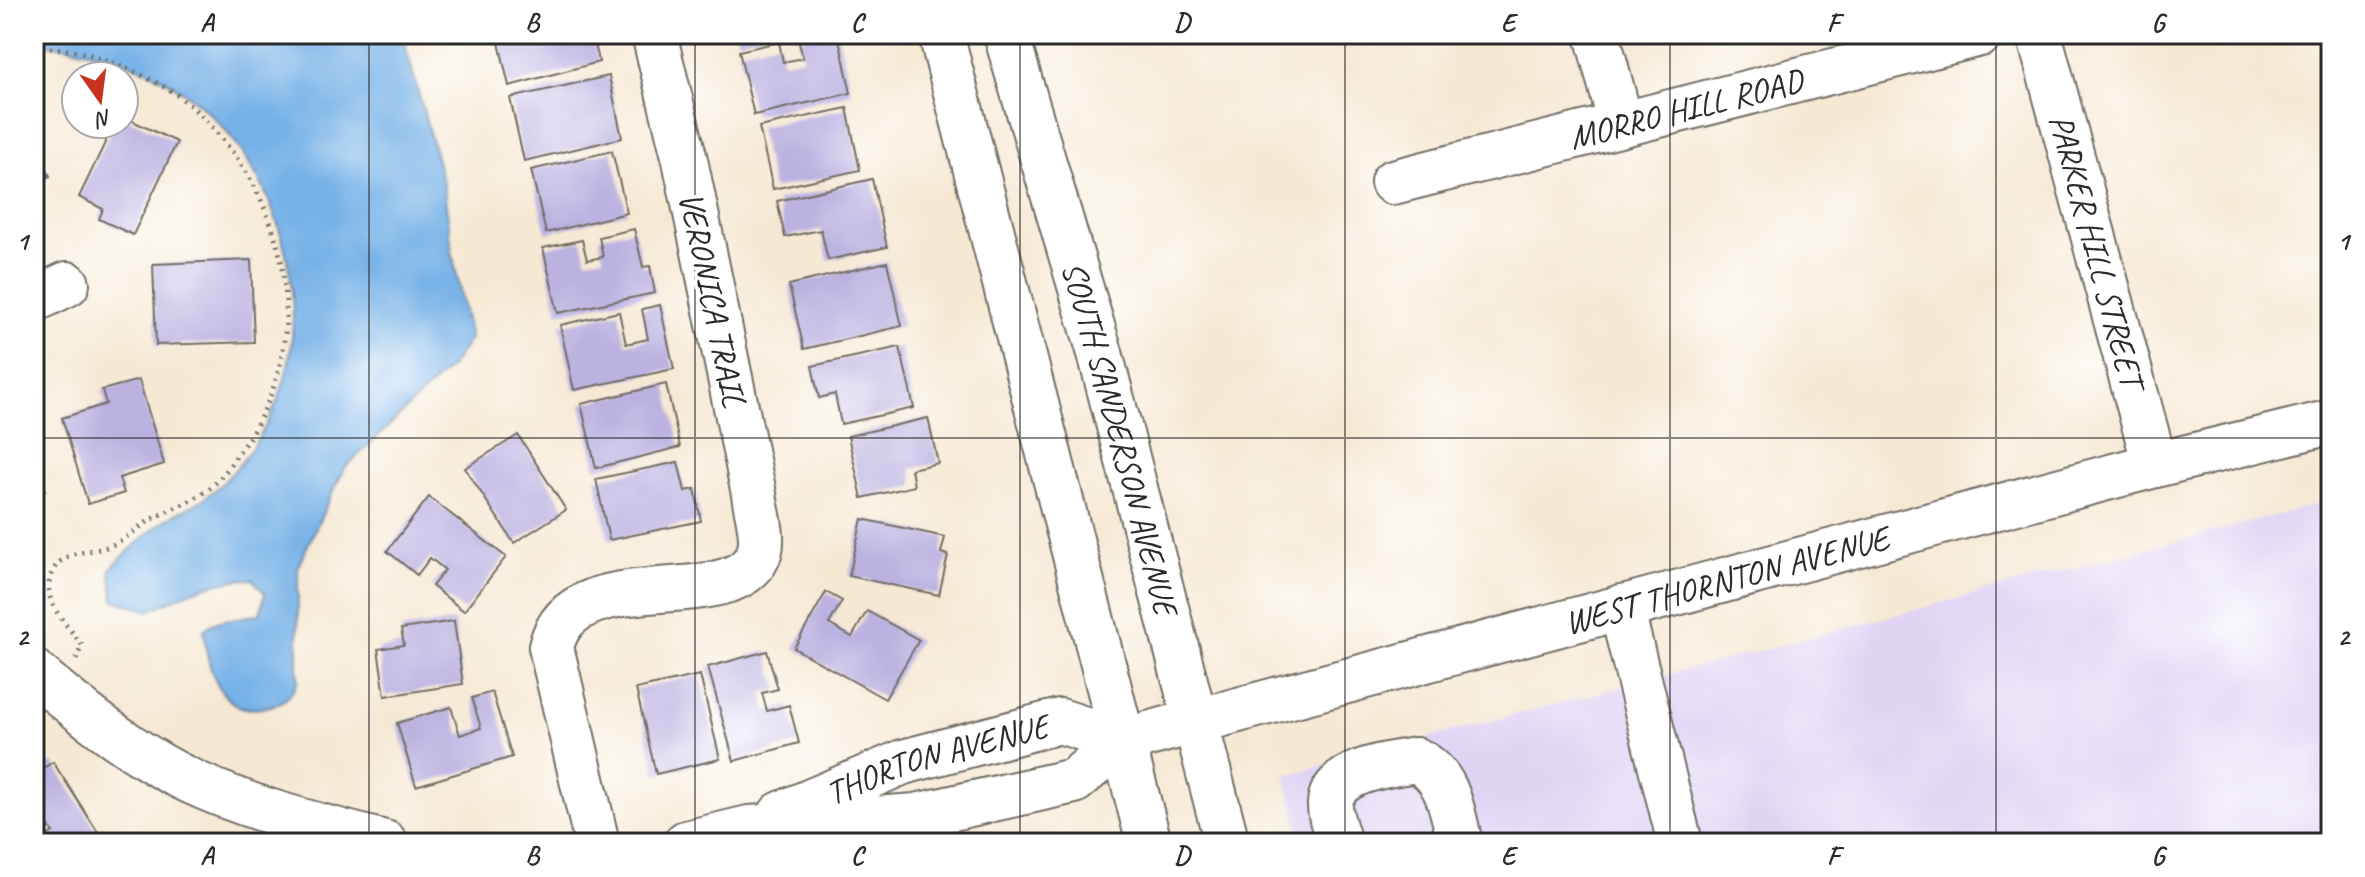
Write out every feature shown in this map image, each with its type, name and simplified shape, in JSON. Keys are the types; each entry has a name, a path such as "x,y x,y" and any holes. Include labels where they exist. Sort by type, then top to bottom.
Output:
{"street":[{"name":"VERONICA TRAIL","path":"597,843 551,647 555,631 565,616 597,600 729,580 752,564 760,550 754,494 685,160 654,34"},
{"path":"941,34 1149,843"},
{"name":"SOUTH SANDERSON AVENUE","path":"1006,34 1100,353 1227,843"},
{"path":"1597,34 1621,124"},
{"name":"MORRO HILL ROAD","path":"1393,182 1980,34"},
{"name":"PARKER HILL STREET","path":"2039,34 2155,465"},
{"name":"WEST THORNTON AVENUE","path":"1122,741 2155,465 2331,422"},
{"path":"1621,607 1680,843"},
{"path":"40,678 175,774 276,814 385,843"},
{"name":"THORTON AVENUE","path":"686,843 749,828 929,753 1060,721 1122,741"},
{"name":"THORTON AVENUE","path":"749,828 916,816 1074,781 1122,741"},
{"path":"929,753 944,810"},
{"path":"1339,843 1329,804 1336,787 1346,778 1416,760 1430,766 1445,784 1460,843"}],"path":[{"path":"34,48 83,54 143,75 170,91 218,132 249,176 274,228 286,292 285,345 277,375 254,431 218,480 206,491 111,545 67,556 53,571 48,595 58,616 82,645 75,662 40,678"}],"shaded area":[{"path":"2331,501 2331,843 1302,843 1285,775"}],"water":[{"path":"34,34 402,34 443,182 453,257 470,339 452,365 345,468 298,566 298,680 287,698 273,705 251,709 227,698 208,659 204,630 223,621 260,614 265,593 253,579 211,585 149,611 114,600 110,569 153,529 202,500 223,482 252,448 273,411 288,367 293,320 289,272 278,224 258,179 232,139 200,104 140,68 140,60 120,60 84,50 34,43"}],"building":[{"path":"497,34 593,34 599,62 509,86"},
{"path":"736,34 762,34 762,35 738,41"},
{"path":"818,34 838,34 851,93 754,115 739,51 779,42 783,62 803,58 798,39"},
{"path":"609,76 622,138 524,161 510,98"},
{"path":"847,108 860,170 773,189 759,127"},
{"path":"140,125 177,142 133,235 99,219 103,209 79,197 106,140 140,140"},
{"path":"34,146 50,176 34,184"},
{"path":"612,151 627,213 546,233 531,170"},
{"path":"872,179 887,247 828,260 821,230 785,237 777,201"},
{"path":"634,229 643,267 650,266 655,293 558,313 543,248 582,240 587,260 603,257 599,237"},
{"path":"251,260 254,342 156,345 153,264"},
{"path":"887,262 902,326 804,349 789,285"},
{"path":"660,305 674,369 574,390 560,325 619,312 626,344 648,339 642,309"},
{"path":"900,347 914,408 841,424 835,394 819,398 812,366"},
{"path":"139,380 164,464 119,478 124,493 88,504 62,418 106,404 102,390"},
{"path":"666,384 680,447 596,468 581,404"},
{"path":"928,418 938,463 911,469 914,486 862,498 848,436"},
{"path":"518,435 566,510 514,543 465,468"},
{"path":"678,462 685,491 695,489 701,521 609,540 596,479"},
{"path":"34,465 45,490 34,495"},
{"path":"429,497 506,557 464,611 432,586 445,570 430,558 417,575 387,551"},
{"path":"862,519 945,537 941,553 948,555 939,595 849,576"},
{"path":"826,592 842,601 829,624 852,637 867,611 919,640 885,699 794,648"},
{"path":"454,621 463,684 385,696 378,649 404,645 401,629"},
{"path":"767,651 778,689 762,693 767,711 789,705 799,743 734,761 708,667"},
{"path":"700,675 720,759 656,774 636,689"},
{"path":"492,692 512,757 416,786 397,723 451,707 460,735 481,728 472,698"},
{"path":"53,762 105,843 37,843 53,832 34,807 34,774"}]}
